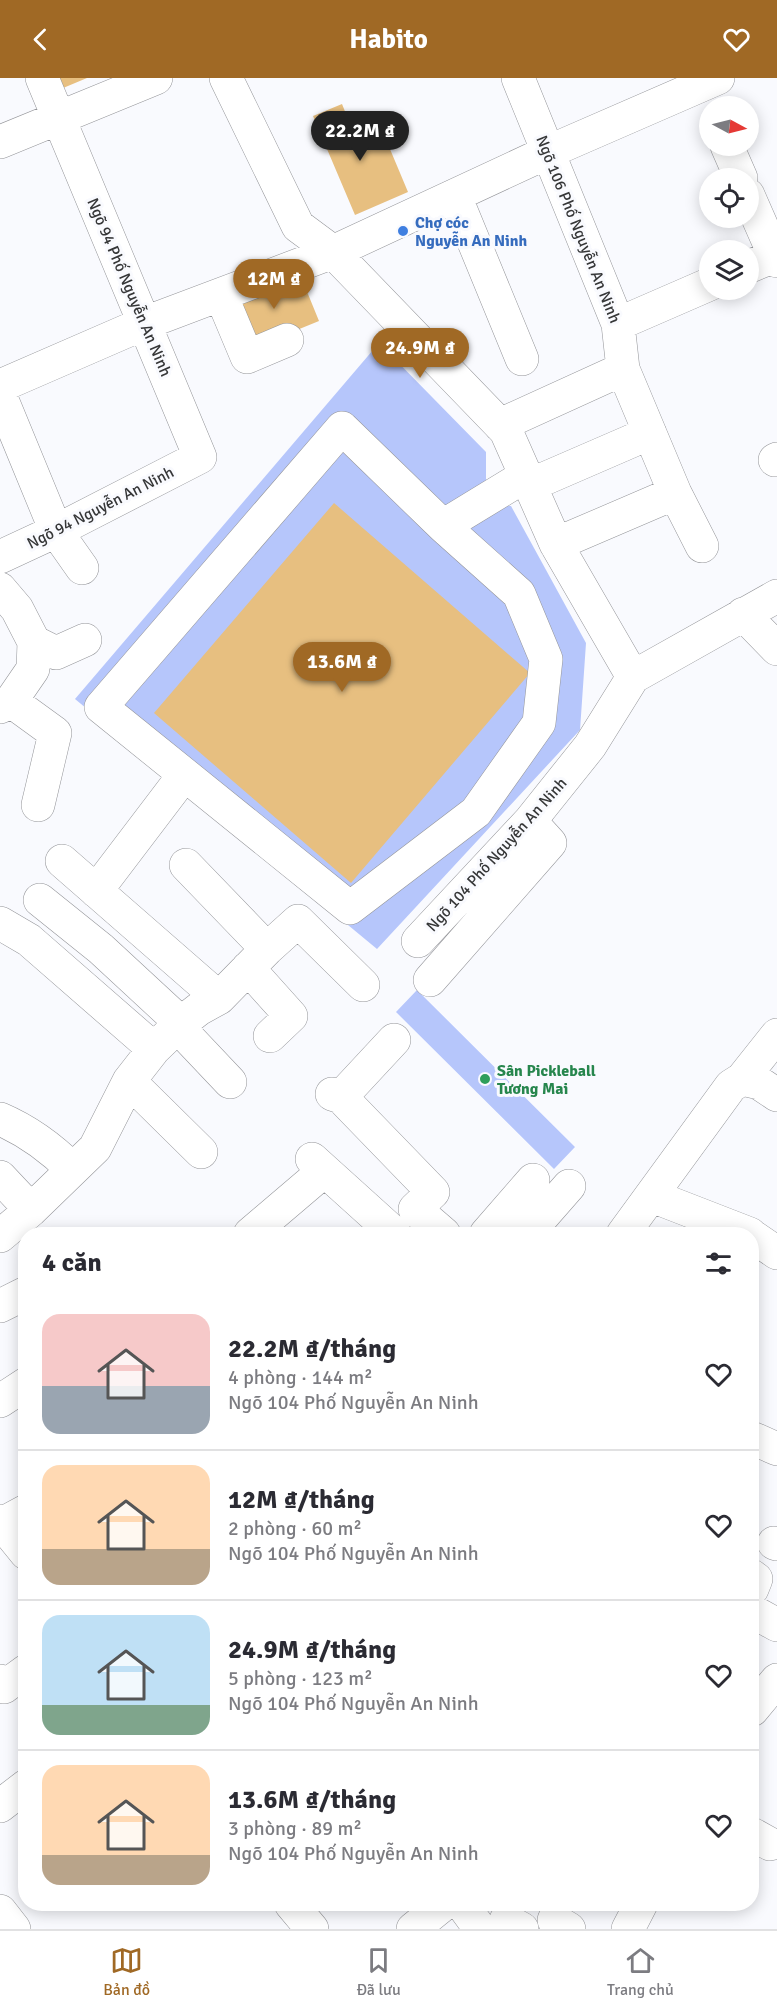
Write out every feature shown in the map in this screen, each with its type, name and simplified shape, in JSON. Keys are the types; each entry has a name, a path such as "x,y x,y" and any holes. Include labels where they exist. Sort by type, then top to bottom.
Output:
{"street":[{"name":"Ngõ 94 Phố Nguyễn An Ninh","path":"42,78 200,457"},
{"path":"0,142 156,78"},
{"path":"226,78 298,226 333,252 506,431 556,544 633,677"},
{"name":"Ngõ 106 Phố Nguyễn An Ninh","path":"519,78 618,324 623,369 675,493 702,546"},
{"path":"0,386 145,323 333,252 548,152 707,87"},
{"path":"454,196 522,359"},
{"path":"759,228 769,260"},
{"path":"618,324 699,289"},
{"path":"221,295 247,357 287,340"},
{"path":"500,425 623,369"},
{"path":"0,395 56,531 82,568"},
{"path":"342,428 443,526 519,594 546,659 539,723 476,812 350,908 101,707 342,428"},
{"path":"443,526 528,481 650,433"},
{"name":"Ngõ 94 Nguyễn An Ninh","path":"0,557 200,457"},
{"path":"556,544 675,493"},
{"path":"0,590 17,609 34,642 33,669 6,704 55,733 38,804"},
{"name":"Ngõ 104 Phố Nguyễn An Ninh","path":"418,941 530,821 590,746 633,677 777,597"},
{"path":"743,615 777,649"},
{"path":"34,642 56,653 85,640"},
{"path":"96,891 175,787"},
{"path":"430,980 550,843 530,821"},
{"path":"62,861 219,998"},
{"path":"186,865 258,958 291,1016 270,1036"},
{"path":"40,900 100,949 179,1024 230,1082"},
{"path":"0,1236 31,1210 95,1148 129,1081 154,1049 179,1024 219,998 298,921 363,985"},
{"path":"0,923 29,940 154,1049"},
{"path":"628,1227 731,1086 742,1079 777,1035"},
{"path":"394,1040 337,1095 433,1192 415,1209 430,1227"},
{"path":"742,1079 759,1083 777,1095"},
{"path":"129,1081 201,1152"},
{"path":"0,1119 22,1129 56,1153 72,1169"},
{"path":"257,1227 318,1165 387,1227"},
{"path":"0,1177 31,1210"},
{"path":"496,1227 557,1183 531,1227"},
{"path":"652,1196 731,1227"},
{"path":"759,1241 777,1253"},
{"path":"0,1306 18,1297"},
{"path":"0,1401 18,1389"},
{"path":"759,1441 777,1449"},
{"path":"9,1519 18,1537"},
{"path":"759,1615 777,1625"},
{"path":"759,1694 767,1676"},
{"path":"0,1682 4,1687 18,1677"},
{"path":"0,1806 18,1792"},
{"path":"0,1911 14,1929"},
{"path":"297,1911 312,1929"},
{"path":"413,1929 446,1911"},
{"path":"456,1911 503,1926"},
{"path":"628,1929 637,1911"}],"shaded area":[{"path":"379,343 486,452 486,479 501,505 511,506 586,643 580,730 377,949 75,699"},
{"name":"Sân Pickleball Tương Mai","path":"417,990 575,1147 554,1169 396,1012"}],"building":[{"path":"51,78 87,78 56,91"},
{"path":"342,104 357,141 382,130 408,192 355,215 313,116"},
{"path":"299,272 319,321 250,349 230,300"},
{"path":"334,503 530,673 351,883 154,713"}],"place":[{"name":"Chợ cóc Nguyễn An Ninh","path":"403,231"},
{"name":"Sân Pickleball Tương Mai","path":"485,1079"}]}
